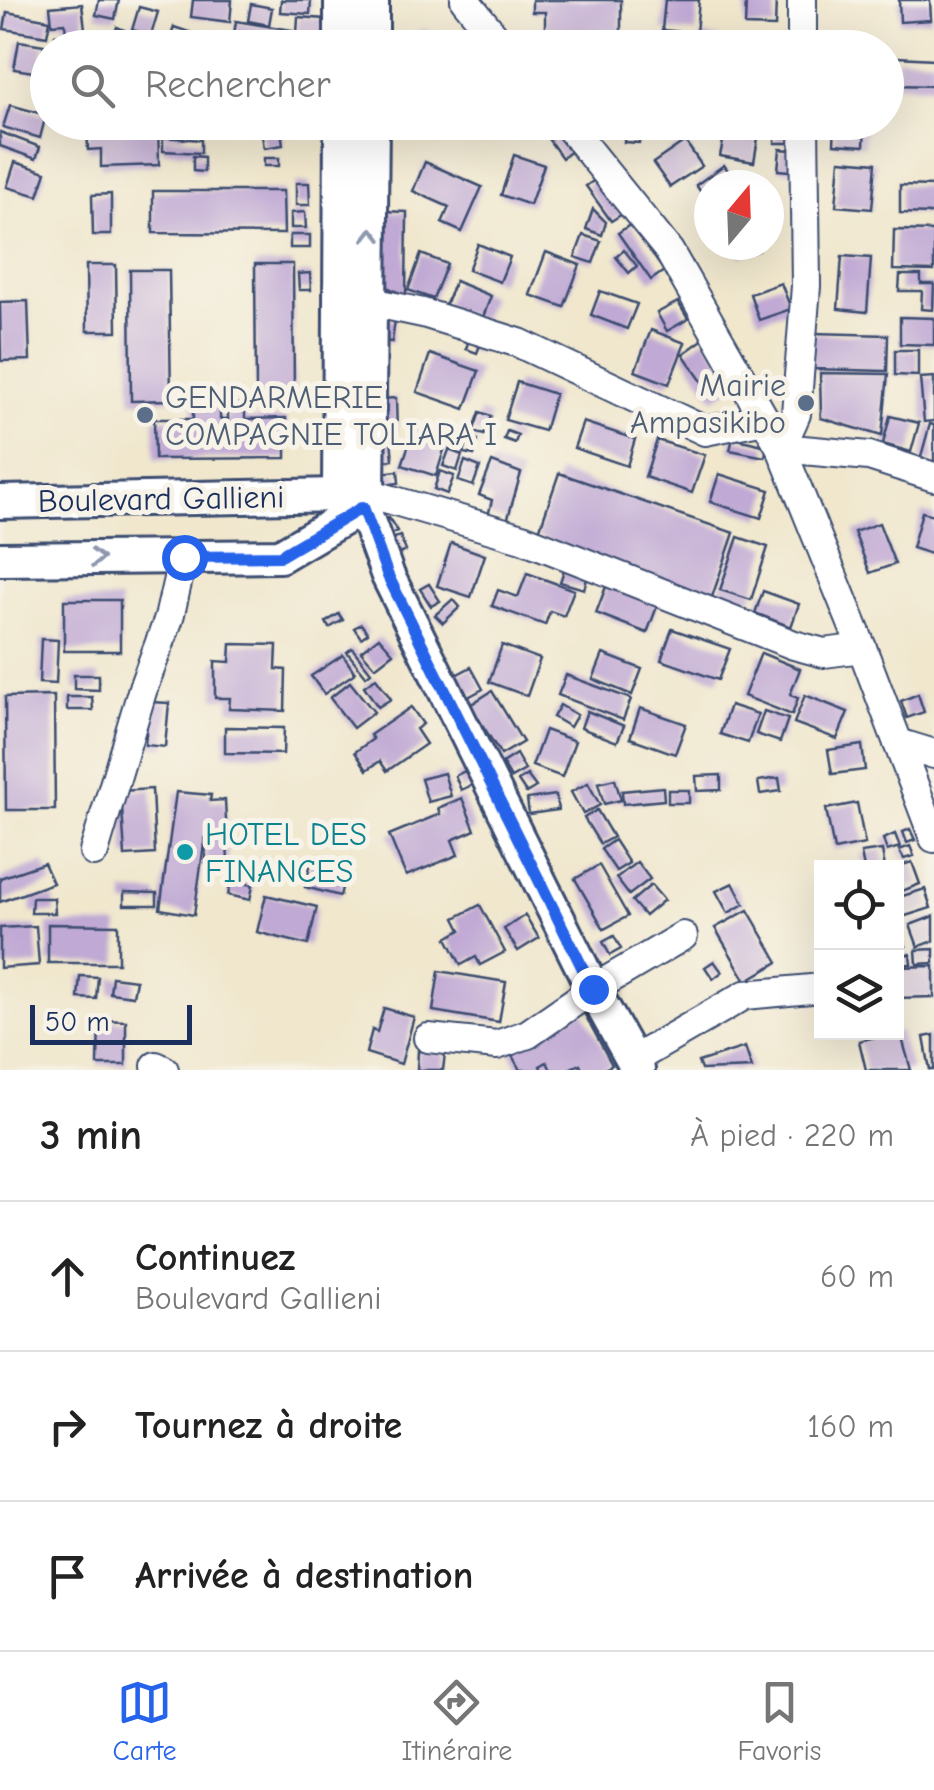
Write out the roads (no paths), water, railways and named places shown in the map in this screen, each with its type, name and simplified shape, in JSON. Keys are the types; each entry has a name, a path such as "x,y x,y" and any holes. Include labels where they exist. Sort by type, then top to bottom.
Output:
{"main road":[{"path":"341,30 342,0"},
{"path":"372,0 372,30"},
{"path":"342,140 357,498 388,576 593,989 636,1065"},
{"path":"357,498 372,302 372,140"},
{"name":"Boulevard Gallieni","path":"0,502 357,498"},
{"name":"Boulevard Gallieni","path":"0,559 280,556 357,498"}],"street":[{"path":"466,0 490,30"},
{"path":"802,0 802,30"},
{"path":"580,140 669,251 781,448 934,838"},
{"path":"781,448 796,414 806,286 804,140"},
{"path":"372,302 424,313 520,343 705,431 764,419"},
{"path":"781,448 869,456 934,477"},
{"path":"357,498 522,538 794,645 824,653 862,648"},
{"path":"94,852 143,688 169,618 184,557"},
{"path":"898,743 934,754"},
{"path":"428,1038 498,1045 528,1034 593,989 683,936"},
{"path":"636,1065 745,995 814,989"}],"place":[{"name":"Mairie Ampasikibo","path":"806,403"},
{"name":"GENDARMERIE COMPAGNIE TOLIARA I","path":"145,415"},
{"name":"HOTEL DES FINANCES","path":"185,852"}]}
